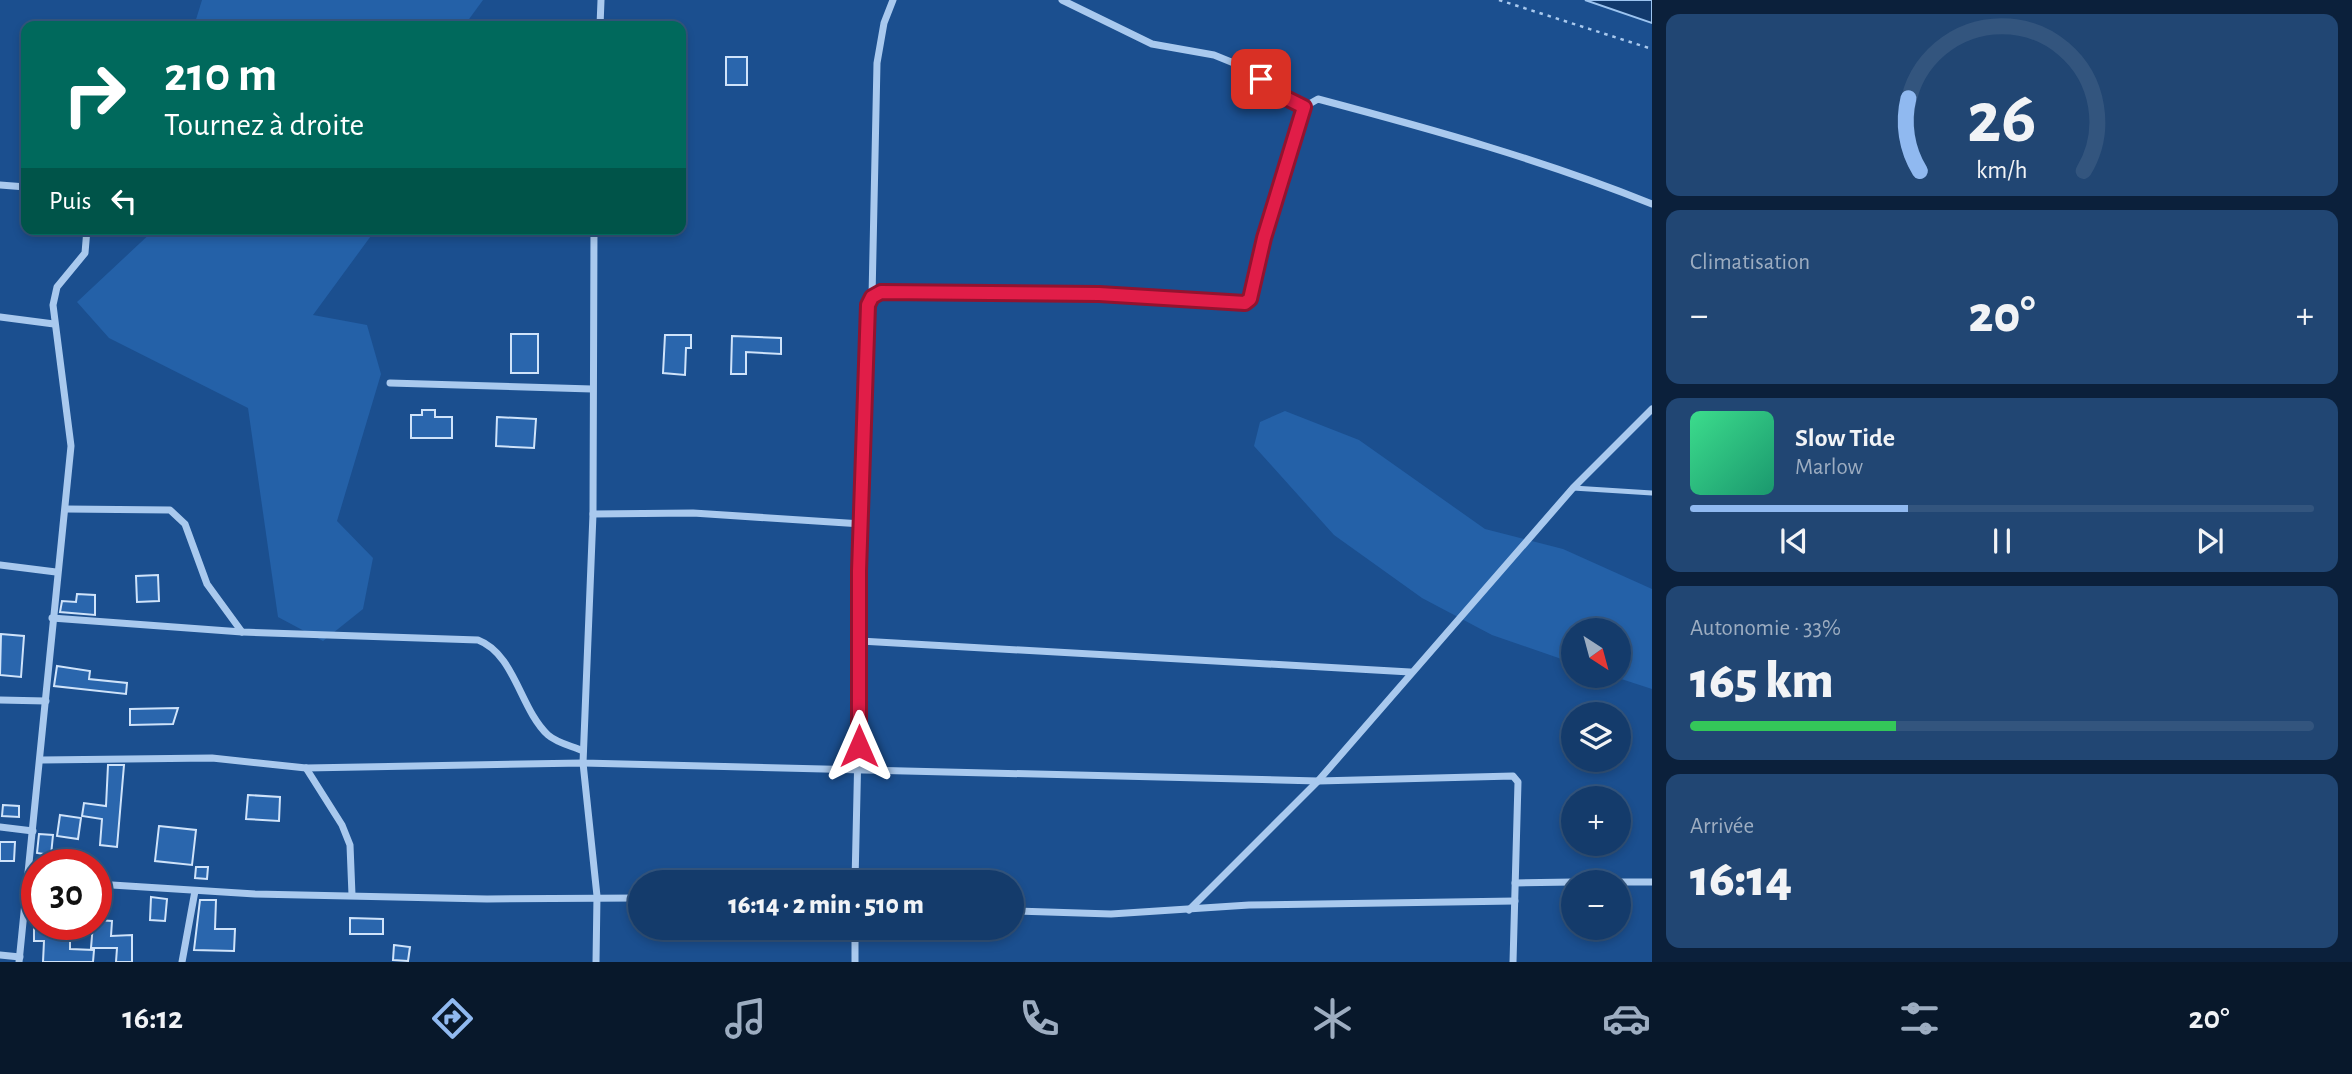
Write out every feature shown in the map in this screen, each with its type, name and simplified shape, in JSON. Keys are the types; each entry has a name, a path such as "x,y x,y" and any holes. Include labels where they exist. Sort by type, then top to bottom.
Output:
{"street":[{"path":"600,21 601,0"},
{"path":"855,870 862,524 868,305 872,297 877,63 884,23 893,0"},
{"path":"1062,0 1152,44 1214,55 1246,68 1276,93 1304,107"},
{"path":"872,297 881,292 1099,294 1245,303 1250,299 1264,238 1304,107 1318,99 1453,135 1581,175 1652,204"},
{"path":"0,185 21,187"},
{"path":"33,849 52,618 66,509 71,427 53,305 57,287 69,268 85,253 86,235"},
{"path":"594,235 593,514 583,763 597,896 596,962"},
{"path":"0,317 54,324"},
{"path":"390,383 592,389"},
{"path":"1189,910 1318,780 1573,488 1650,414"},
{"path":"66,509 170,510 185,524 207,584 242,632"},
{"path":"593,514 693,513 862,524"},
{"path":"0,565 57,572"},
{"path":"52,618 242,632 478,640 491,645 537,722 550,736 583,751"},
{"path":"860,641 1410,672"},
{"path":"0,700 46,701"},
{"path":"42,760 212,758 306,768 583,763 1318,780 1392,776 1517,778 1513,962"},
{"path":"306,768 342,825 350,845 352,895"},
{"path":"0,827 33,831"},
{"path":"1516,883 1561,882"},
{"path":"1631,882 1652,882"},
{"path":"112,885 195,891 488,900 628,897"},
{"path":"182,962 195,891"},
{"path":"1024,911 1111,914 1250,905 1515,901"},
{"path":"0,955 20,960 23,940"},
{"path":"855,940 855,962"}],"lane":[{"path":"1573,488 1652,494"}],"path":[{"path":"1499,0 1652,50"}],"shaded area":[{"path":"202,0 483,0 468,21 196,21"},
{"path":"1585,0 1652,0 1652,23"},
{"path":"149,235 372,235 313,315 367,325 381,374 337,521 373,558 363,609 323,641 278,617 248,408 109,338 77,302"},
{"path":"1285,411 1359,440 1485,529 1563,549 1652,589 1652,689 1631,682 1631,618 1561,618 1561,659 1492,635 1422,598 1334,535 1254,446 1260,422"}],"building":[{"path":"726,57 747,57 747,85 726,85"},
{"path":"511,334 538,334 538,373 511,373"},
{"path":"665,335 691,335 691,348 686,348 685,375 663,373"},
{"path":"732,336 781,338 781,354 746,352 746,374 731,374"},
{"path":"422,410 435,410 435,417 452,417 452,438 411,438 411,415 422,415"},
{"path":"497,417 536,419 534,448 496,446"},
{"path":"158,575 159,601 137,602 136,576"},
{"path":"77,594 95,595 95,615 60,612 62,601 76,602"},
{"path":"1,634 24,636 21,677 0,675"},
{"path":"57,666 90,671 89,679 127,683 126,694 54,686"},
{"path":"178,708 173,724 130,725 130,709"},
{"path":"108,765 124,765 117,847 100,845 102,819 82,816 84,803 106,806"},
{"path":"248,795 280,797 279,821 246,819"},
{"path":"3,805 19,806 19,817 2,816"},
{"path":"60,815 81,818 78,839 57,836"},
{"path":"159,826 196,830 192,865 155,861"},
{"path":"39,834 53,835 52,849 37,849"},
{"path":"0,842 15,842 14,861 0,861"},
{"path":"196,867 208,867 207,879 195,878"},
{"path":"151,897 167,899 165,921 150,920"},
{"path":"200,900 216,900 215,929 235,929 234,951 194,950"},
{"path":"350,918 383,919 383,934 350,934"},
{"path":"132,935 132,962 116,962 117,948 91,948 92,940 112,940 112,936"},
{"path":"70,940 70,949 94,950 93,962 43,962 44,941 34,941"},
{"path":"394,945 410,947 408,961 393,960"}],"route":[{"path":"859,746 859,571 868,305 872,297 881,292 1099,294 1245,303 1250,299 1264,238 1304,107 1276,93 1261,79"}]}
